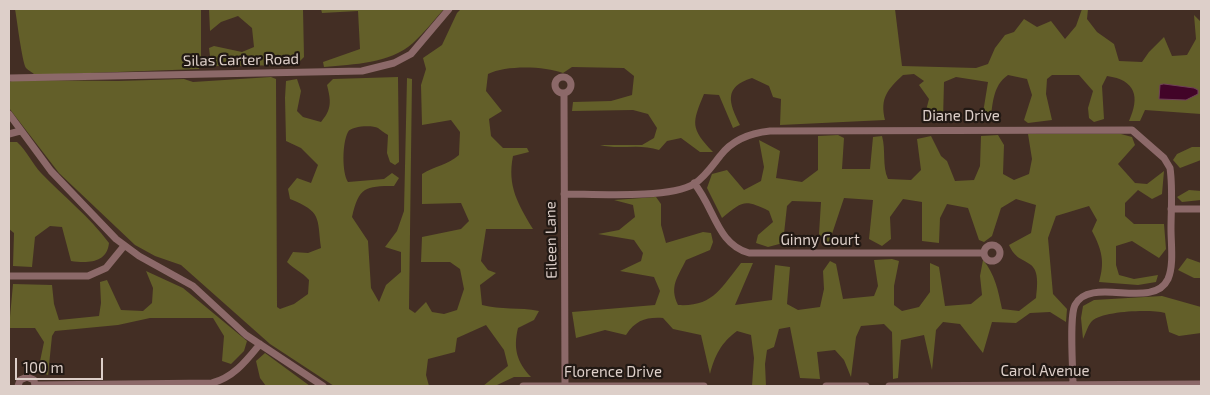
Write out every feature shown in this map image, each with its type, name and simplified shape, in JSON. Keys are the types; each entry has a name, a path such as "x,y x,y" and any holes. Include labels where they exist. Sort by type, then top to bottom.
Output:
{"street":[{"name":"Silas Carter Road","path":"9,78 362,71 394,63 411,54 449,9"},
{"name":"Eileen Lane","path":"564,94 566,386"},
{"path":"9,114 51,172 124,246 193,286 260,344 323,386"},
{"name":"Diane Drive","path":"564,194 655,193 679,189 694,183 709,170 728,147 743,137 760,132 1125,129 1137,132 1167,162 1171,174 1170,271 1162,286 1151,292 1092,294 1079,300 1073,312 1073,385"},
{"path":"9,134 20,131"},
{"name":"Ginny Court","path":"694,183 729,244 749,253 984,253"},
{"path":"1171,209 1201,209"},
{"path":"9,276 88,276 106,268 124,246"},
{"path":"18,386 20,380 27,377 34,380 35,386 146,385 200,383 221,380 245,363 260,344"},
{"name":"Carol Avenue","path":"889,386 1201,384"},
{"name":"Florence Drive","path":"522,386 704,386"},
{"path":"826,386 866,386"}],"shaded area":[{"path":"15,9 201,9 201,61 199,69 35,75 24,64"},
{"path":"209,9 303,9 304,57 296,65 215,66 211,64 209,48 214,46 242,52 254,47 252,28 238,16 221,22 210,31"},
{"path":"321,9 444,9 425,31 404,50 371,62 324,67 323,62 360,49 358,11 322,13"},
{"path":"461,9 895,9 902,66 976,68 988,64 995,48 1005,35 1014,32 1024,19 1037,27 1051,21 1065,39 1076,26 1082,9 1088,9 1087,19 1097,32 1114,44 1119,61 1142,62 1164,37 1172,56 1187,55 1196,39 1194,15 1201,22 1201,114 1145,110 1140,121 1129,121 1135,97 1133,91 1124,81 1107,76 1102,86 1104,119 1094,122 1089,118 1088,108 1093,91 1079,75 1052,75 1047,79 1046,94 1052,120 1028,123 1024,120 1032,95 1027,79 1008,75 996,90 990,123 982,119 988,82 956,77 944,82 943,120 924,118 929,99 919,85 924,81 914,74 903,75 889,90 883,106 885,120 780,125 781,99 773,97 769,86 752,78 736,86 733,91 731,103 740,125 733,128 719,95 704,94 697,112 695,125 700,137 713,152 700,152 681,138 667,141 659,150 644,147 600,145 642,145 654,138 657,128 648,114 633,110 572,111 573,102 611,101 632,95 634,76 624,68 572,67 563,73 525,67 496,71 488,74 486,91 502,111 489,119 491,136 503,148 527,148 529,152 513,156 511,177 518,203 533,229 486,229 481,261 488,270 496,273 480,285 482,305 539,311 534,320 518,328 516,342 519,360 531,377 514,377 495,386 483,386 508,366 504,350 486,325 457,338 455,352 428,359 426,375 429,386 334,386 270,344 181,265 155,256 135,245 59,173 9,108 9,82 15,80 118,81 184,79 193,82 271,77 276,79 277,307 280,309 294,304 308,294 309,280 287,262 293,252 308,253 321,248 318,222 313,212 290,199 288,189 297,178 311,183 318,165 301,148 286,141 286,81 297,79 301,91 297,111 303,117 321,122 329,109 327,85 333,79 398,77 399,162 395,165 390,162 387,153 388,135 375,127 353,128 350,130 346,137 344,150 344,165 348,182 384,179 392,173 399,178 394,186 365,190 357,200 352,217 368,241 371,288 379,302 386,285 401,272 401,252 385,247 397,231 404,211 407,78 412,79 409,309 415,313 426,302 432,312 444,314 457,310 464,289 460,269 450,262 421,262 422,237 461,229 469,221 461,203 422,204 422,174 459,155 460,132 451,120 422,125 421,85 426,69 423,58 442,45 457,13"},
{"path":"1160,85 1194,88 1198,90 1198,94 1186,100 1159,99"},
{"path":"1028,134 1121,134 1132,137 1135,145 1118,164 1135,183 1147,184 1164,171 1162,194 1152,199 1138,190 1125,203 1125,216 1134,224 1164,224 1166,249 1159,258 1132,241 1116,246 1116,265 1119,275 1134,279 1158,275 1156,282 1138,285 1099,282 1102,256 1092,231 1097,220 1089,206 1056,216 1048,238 1053,294 1067,309 1066,322 1050,312 1030,313 1016,323 992,322 983,353 960,324 943,322 936,330 932,370 924,335 901,340 898,378 893,379 892,332 884,324 861,326 856,337 851,377 844,360 835,350 817,352 820,379 800,378 790,327 779,329 774,347 767,350 765,364 766,386 752,386 754,358 751,335 737,331 719,350 710,374 701,335 673,329 663,318 642,320 626,335 605,330 576,338 572,312 655,305 660,291 654,277 620,271 641,261 643,253 634,240 598,234 619,230 635,217 633,205 614,200 656,197 661,204 661,225 666,243 703,232 711,233 713,242 710,250 686,260 674,287 678,305 700,303 708,299 722,288 741,263 753,263 735,305 772,300 775,265 790,267 787,304 798,310 820,307 824,289 823,271 830,261 836,264 843,299 874,296 878,286 874,260 892,259 899,261 894,286 894,305 902,311 919,307 930,292 930,263 939,267 945,306 971,304 982,295 980,276 983,260 993,277 1002,309 1019,311 1036,298 1036,274 1033,267 1019,258 1009,245 1031,233 1036,205 1016,199 1001,208 992,236 984,242 979,240 968,208 947,204 940,218 939,243 922,241 922,202 903,199 890,217 891,239 882,246 869,239 873,200 844,198 828,246 819,234 821,202 792,201 787,206 783,243 768,247 756,243 758,235 773,222 769,211 749,203 740,205 722,218 707,188 712,174 727,170 744,190 761,181 764,167 759,140 780,151 776,178 802,182 818,170 818,136 838,135 844,138 842,169 870,169 873,137 882,136 885,169 888,179 911,180 921,170 917,139 931,136 941,156 947,161 955,181 974,180 980,166 981,136 998,135 1004,145 1003,174 1014,180 1029,174 1032,159"},
{"path":"9,142 17,142 41,173 101,233 109,243 104,255 95,261 71,261 62,227 50,226 35,237 32,267 13,266 14,233 9,229"},
{"path":"1192,147 1201,147 1201,160 1180,168 1173,160 1177,154"},
{"path":"1189,190 1201,191 1201,200 1182,202 1177,197"},
{"path":"1187,258 1201,263 1201,278 1194,278 1178,270"},
{"path":"146,271 183,288 247,341 244,351 231,364 222,361 224,336 213,318 150,318 118,325 55,331 52,336 48,375 38,371 44,342 35,328 9,328 13,284 52,285 54,304 59,320 99,316 101,303 100,282 107,280 121,310 143,311 152,303 153,288"},
{"path":"1162,296 1201,307 1201,333 1179,336 1169,332 1165,313 1138,311 1106,315 1092,321 1083,339 1081,318 1083,306 1094,300"},
{"path":"265,353 310,386 266,386 260,378 256,361"}]}
